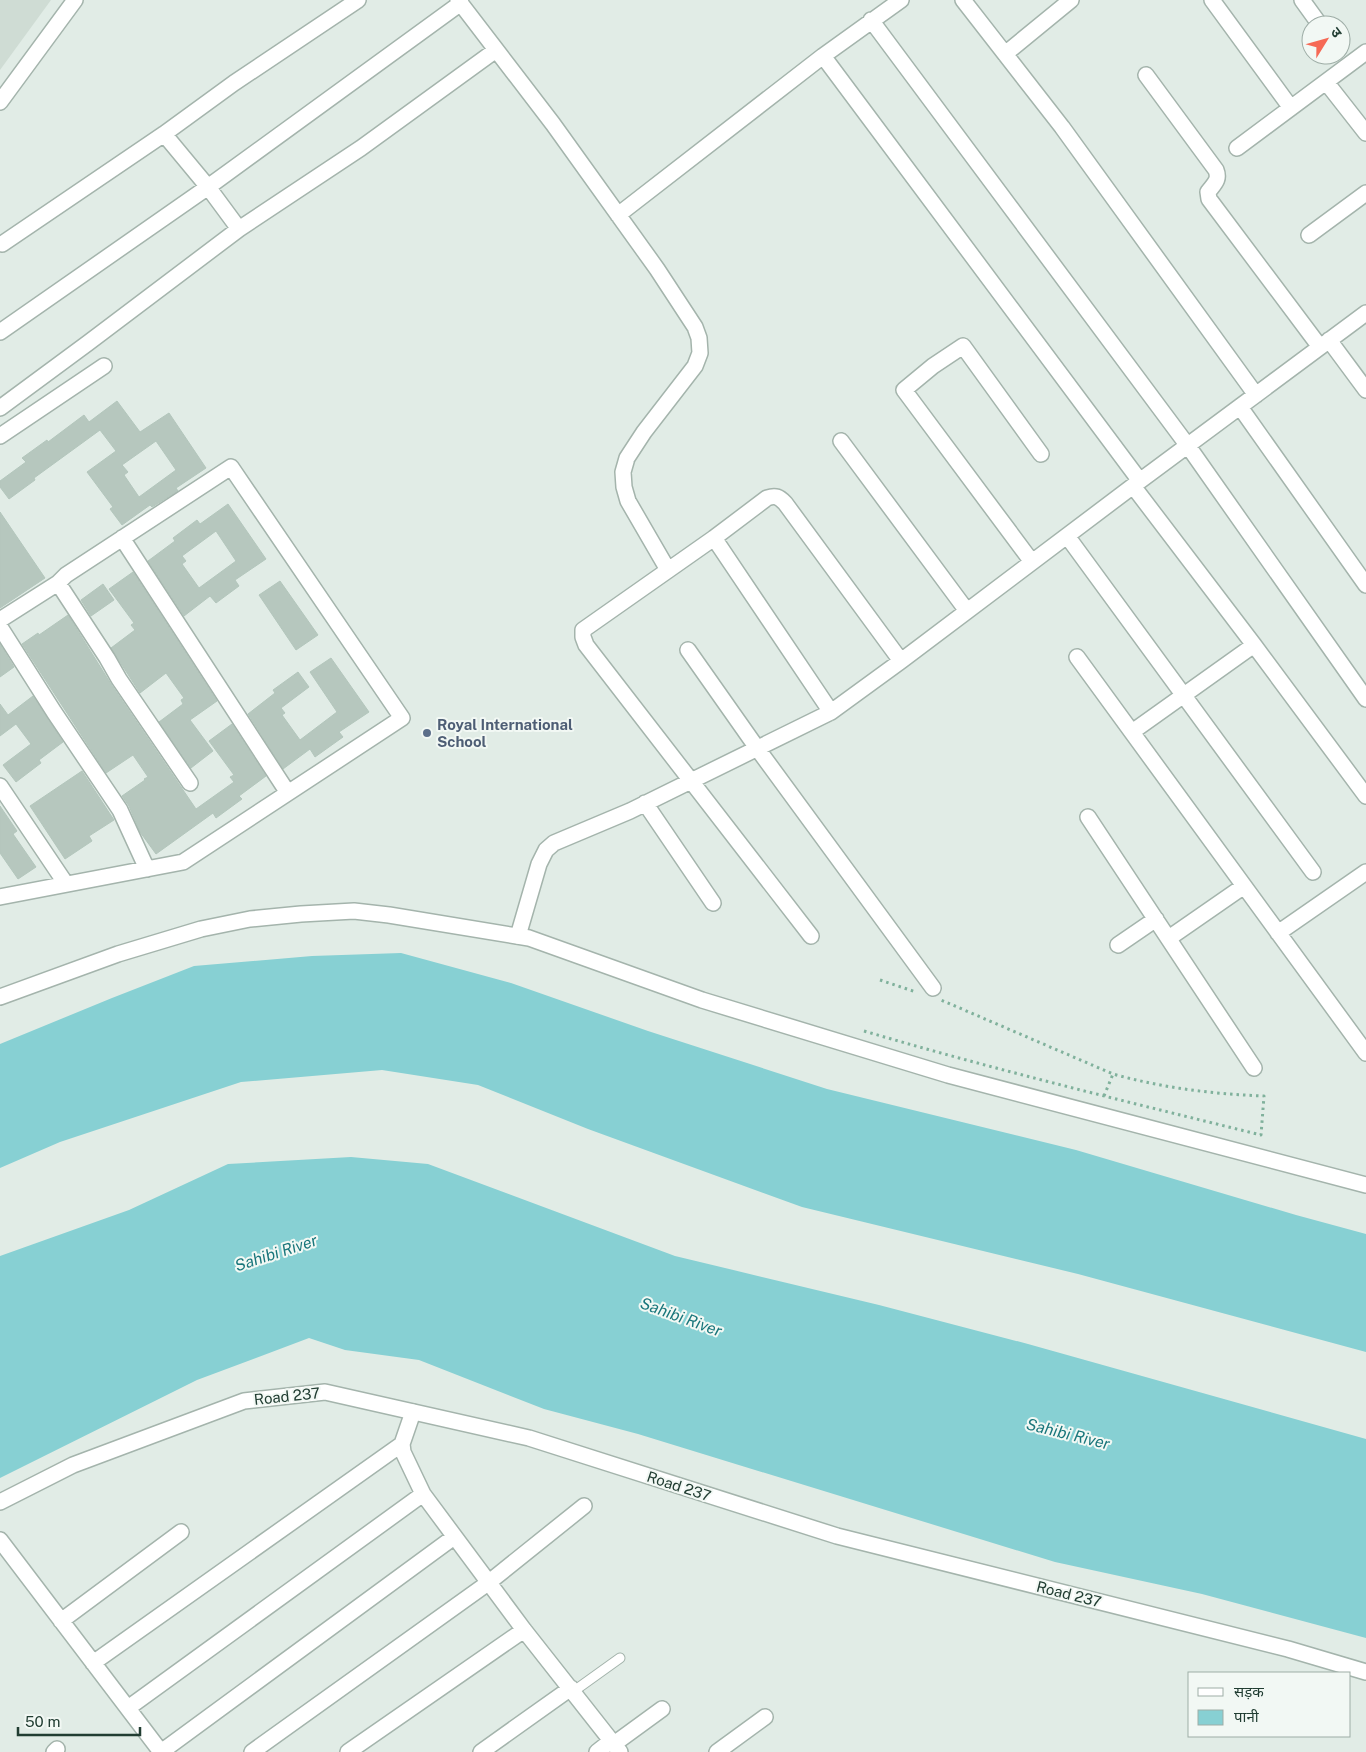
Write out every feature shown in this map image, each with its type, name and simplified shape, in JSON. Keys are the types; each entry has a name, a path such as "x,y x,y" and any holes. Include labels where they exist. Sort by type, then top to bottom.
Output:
{"street":[{"path":"0,102 75,0"},
{"path":"2,244 164,134 234,83 358,0"},
{"path":"618,215 823,56 901,0"},
{"path":"963,0 1062,127 1256,395"},
{"path":"1005,54 1071,0"},
{"path":"1212,0 1291,108"},
{"path":"1302,0 1313,15"},
{"path":"0,332 208,187 460,2 553,124 657,269 695,327 699,338 700,353 695,366 644,432 627,458 622,472 628,501 668,570"},
{"path":"872,20 1188,446 1366,699"},
{"path":"0,408 239,229 361,148 496,50"},
{"path":"1351,58 1366,52"},
{"path":"823,56 1366,796"},
{"path":"1237,148 1326,82 1341,65"},
{"path":"1146,75 1216,170 1218,176 1208,192 1209,199 1325,344 1366,390"},
{"path":"1326,82 1366,133"},
{"path":"164,134 208,187 239,229"},
{"path":"1308,235 1366,193"},
{"path":"518,936 539,864 546,850 554,843 645,803 831,712 901,662 1366,313"},
{"path":"1032,562 904,390 933,366 962,346 1041,454"},
{"path":"0,436 104,366"},
{"path":"1240,407 1366,585"},
{"path":"841,441 967,611"},
{"path":"0,620 231,467 402,718 183,862 0,897"},
{"path":"811,936 586,646 582,637 583,630 772,496 779,497 785,502 901,662"},
{"path":"1067,536 1313,872"},
{"path":"122,538 288,793"},
{"path":"714,538 831,712"},
{"path":"58,583 107,658 118,679 190,783"},
{"path":"0,627 120,810 147,869"},
{"path":"1132,732 1254,645"},
{"path":"688,650 930,993"},
{"path":"1077,658 1366,1054"},
{"path":"0,786 66,884"},
{"path":"645,803 713,903"},
{"path":"1088,816 1254,1068"},
{"path":"1278,934 1366,872"},
{"path":"1168,938 1244,886"},
{"path":"0,997 128,952 201,929 250,919 354,911 389,915 529,938 702,1000 948,1075 1366,1184"},
{"path":"1118,945 1156,919"},
{"name":"Road 237","path":"0,1502 73,1465 244,1401 325,1392 529,1438 837,1536 1288,1648 1366,1672"},
{"path":"412,1412 402,1444 403,1452 423,1494 488,1583 615,1746"},
{"path":"93,1663 402,1444"},
{"path":"128,1708 423,1494"},
{"path":"252,1752 488,1583 584,1506"},
{"path":"61,1620 181,1532"},
{"path":"0,1540 161,1752 454,1537"},
{"path":"348,1752 524,1630"},
{"path":"481,1752 572,1690"},
{"path":"597,1752 615,1746 662,1709"},
{"path":"717,1752 765,1717"}],"lane":[{"path":"572,1690 620,1658"}],"path":[{"path":"859,1030 1104,1096 1261,1135 1264,1096 1216,1094 1141,1082 1113,1074 930,993 880,980"},
{"path":"1104,1096 1113,1074"}],"shaded area":[{"path":"0,0 51,0 0,70"}],"water":[{"path":"401,953 511,983 648,1031 827,1089 1076,1150 1366,1234 1366,1352 1078,1274 802,1207 588,1129 478,1085 382,1070 241,1082 60,1142 0,1168 0,1044 194,966 312,956"},
{"name":"Sahibi River","path":"351,1157 428,1164 675,1256 879,1305 1028,1344 1366,1439 1366,1638 1202,1594 1055,1562 638,1434 544,1409 419,1360 345,1350 309,1338 197,1380 0,1478 0,1256 129,1210 228,1164"}],"building":[{"path":"117,401 140,432 169,413 206,468 176,488 178,491 152,507 150,505 122,525 110,509 113,507 87,472 116,451 100,430 34,478 35,480 9,499 0,487 0,481 26,462 22,458 47,440 48,442 84,415 89,422","holes":["156,441 176,470 139,497 124,475 128,472 122,465"]},
{"path":"228,504 266,559 235,580 239,586 216,603 210,596 184,616 148,561 175,541 173,538 197,520 200,524","holes":["216,531 236,561 199,588 182,564 186,561 182,556"]},
{"path":"0,512 45,578 0,608"},
{"path":"133,572 217,701 190,720 213,751 191,768 159,722 183,704 181,700 184,698 166,673 140,693 111,648 135,630 131,625 134,623 109,589"},
{"path":"280,581 318,635 296,650 259,595"},
{"path":"103,584 114,600 91,616 81,600"},
{"path":"68,615 111,684 196,809 234,782 230,777 234,775 209,741 232,724 266,776 239,796 242,799 216,818 213,813 156,854 140,832 129,806 122,796 148,777 133,755 106,773 22,644"},
{"path":"0,644 14,667 0,677"},
{"path":"331,658 369,712 339,732 343,737 315,757 310,749 283,769 248,714 275,693 273,690 298,672 309,687 281,708 285,713 282,715 300,740 337,712 310,672"},
{"path":"33,696 63,742 39,760 41,763 16,782 3,765 31,744 16,724 0,736 0,704 8,715"},
{"path":"82,771 114,820 89,836 92,841 65,859 30,806"},
{"path":"0,806 17,831 13,834 36,867 18,879 0,853"}],"place":[{"name":"Royal International School","path":"427,733"}]}
